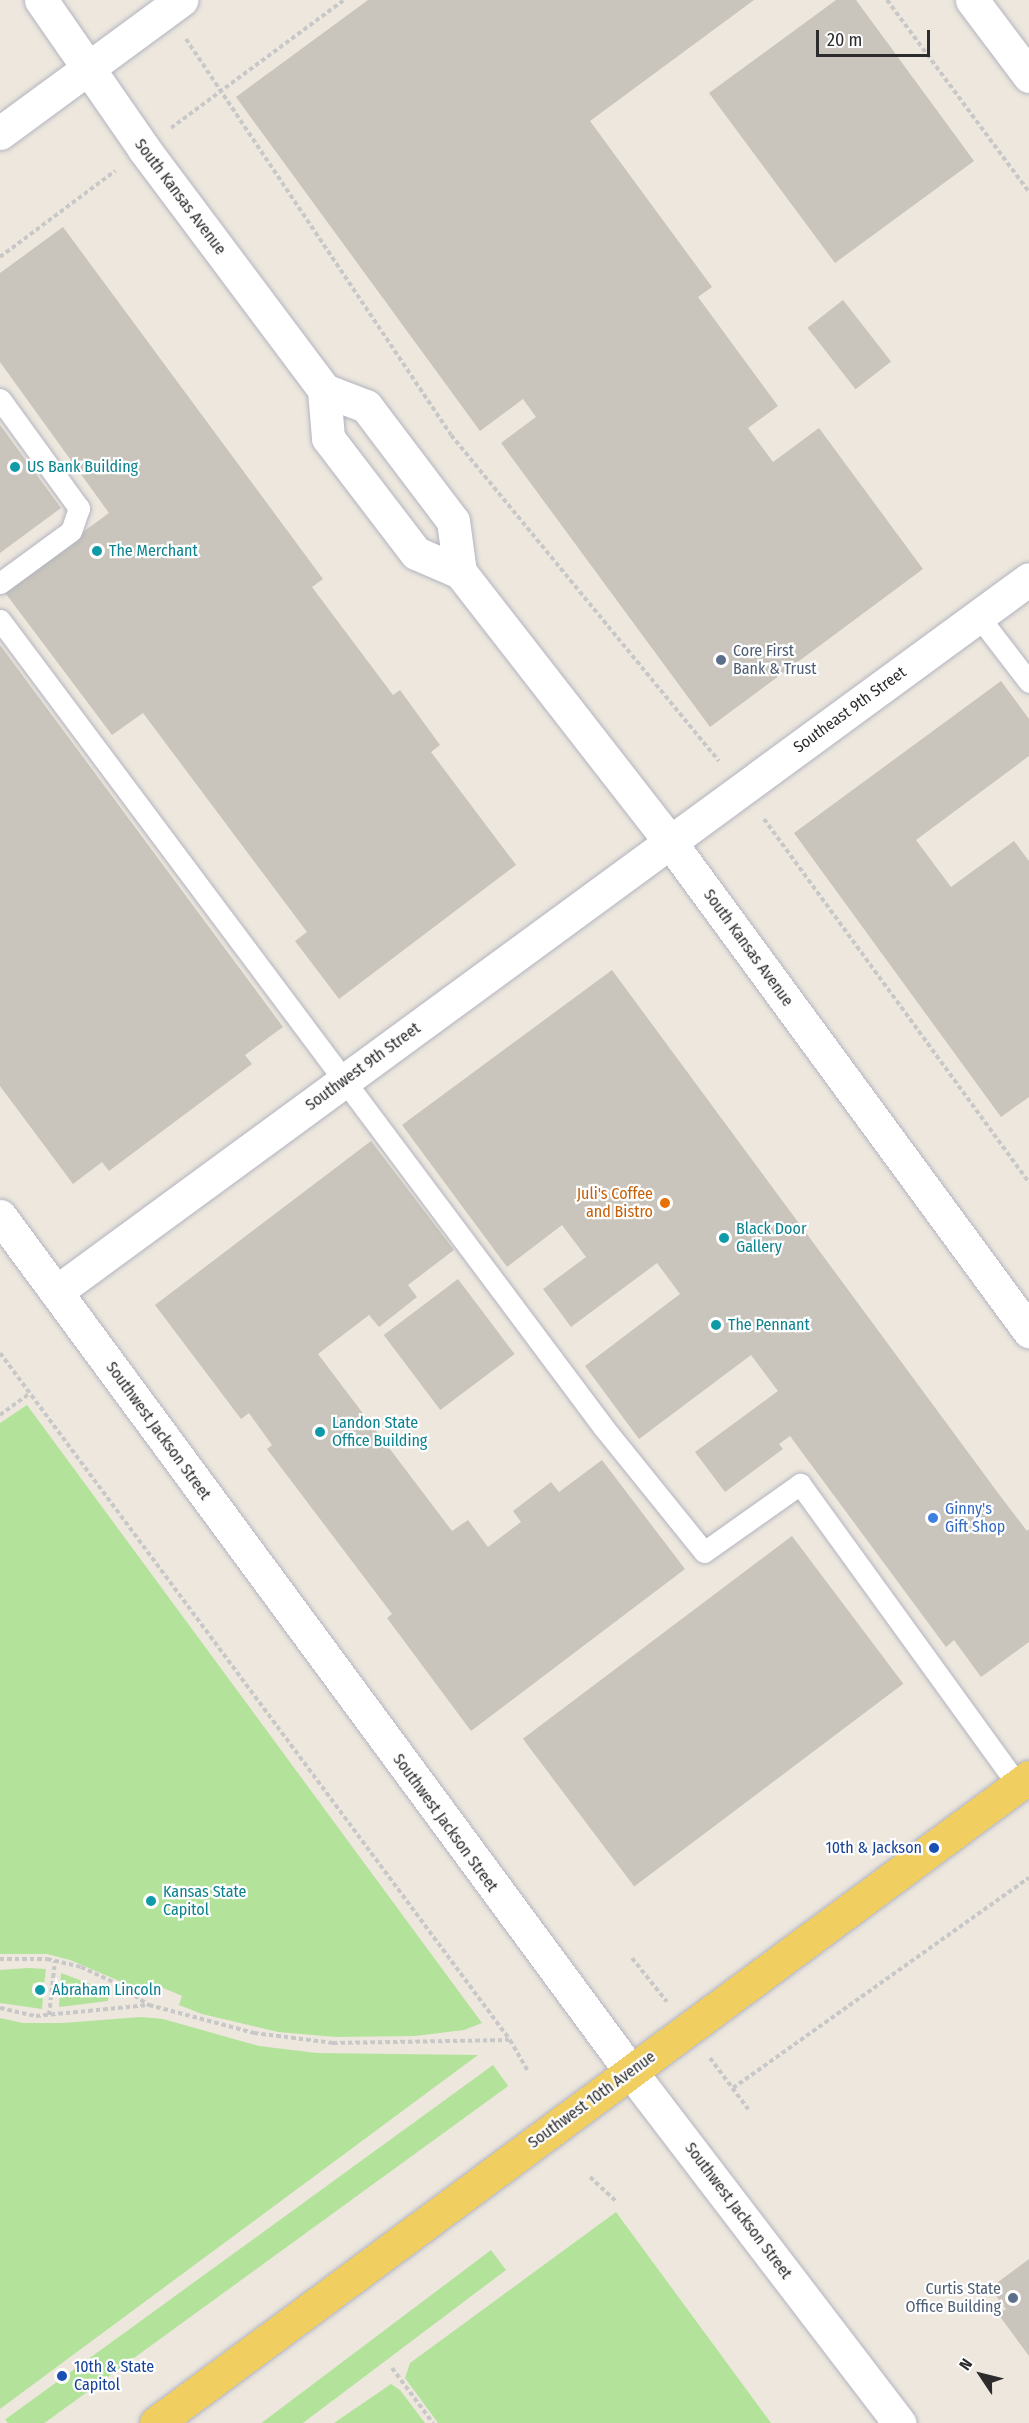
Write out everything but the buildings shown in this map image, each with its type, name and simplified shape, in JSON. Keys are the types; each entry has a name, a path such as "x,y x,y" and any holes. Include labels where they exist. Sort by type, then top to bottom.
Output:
{"main road":[{"name":"South Kansas Avenue","path":"40,0 88,69 324,390 327,438 416,554 460,572 670,842 1029,1331"},
{"path":"979,2 1029,76"},
{"path":"0,133 173,6"},
{"path":"324,390 366,406 453,521 460,572"},
{"name":"Southeast 9th Street","path":"670,842 1029,579"},
{"name":"Southwest 9th Street","path":"56,1292 670,842"},
{"name":"Southwest Jackson Street","path":"0,1216 631,2072 899,2423"},
{"name":"Southwest 10th Avenue","path":"156,2423 1024,1781"}],"lane":[{"path":"0,399 79,508 71,531 0,583"},
{"path":"979,617 1029,682"},
{"path":"0,620 346,1079 604,1428 704,1552 800,1484 1024,1781"}],"path":[{"path":"887,0 1029,192"},
{"path":"173,6 222,87 451,435 742,788 1029,1183"},
{"path":"0,1353 510,2040 528,2071"},
{"path":"0,1415 30,1393"},
{"path":"733,2088 1029,1878"},
{"path":"0,1959 16,1956 55,1960 116,1983 149,2005 254,2033 333,2043 510,2040"},
{"path":"49,2015 55,1960"},
{"path":"0,2008 49,2015 149,2005"},
{"path":"590,2177 617,2202"},
{"path":"392,2368 433,2423"}],"green space":[{"path":"27,1405 482,2023 464,2030 415,2036 336,2037 278,2032 202,2014 179,2005 182,1996 161,1987 157,1997 70,1960 47,1954 0,1954 0,1423"},
{"path":"46,1969 44,1985 33,1983 32,1993 43,1995 42,2009 0,2003 0,1970"},
{"path":"61,1973 101,1988 109,1994 108,2001 59,2007"},
{"path":"141,2017 163,2019 259,2046 317,2053 478,2055 0,2409 0,2018 23,2023 62,2023"},
{"path":"493,2065 508,2086 44,2423 8,2423 5,2419"},
{"path":"616,2212 771,2423 438,2423 405,2378 410,2363"},
{"path":"491,2250 506,2270 303,2423 261,2423"},
{"path":"391,2384 400,2390 425,2423 334,2423"}],"place":[{"name":"US Bank Building","path":"15,467"},
{"name":"The Merchant","path":"97,551"},
{"name":"Core First Bank & Trust","path":"721,660"},
{"name":"Juli's Coffee and Bistro","path":"665,1203"},
{"name":"Black Door Gallery","path":"724,1238"},
{"name":"The Pennant","path":"716,1325"},
{"name":"Landon State Office Building","path":"320,1432"},
{"name":"Ginny's Gift Shop","path":"933,1518"},
{"name":"10th & Jackson","path":"934,1848"},
{"name":"Kansas State Capitol","path":"151,1901"},
{"name":"Abraham Lincoln","path":"40,1990"},
{"name":"Curtis State Office Building","path":"1013,2298"},
{"name":"10th & State Capitol","path":"62,2376"}]}
